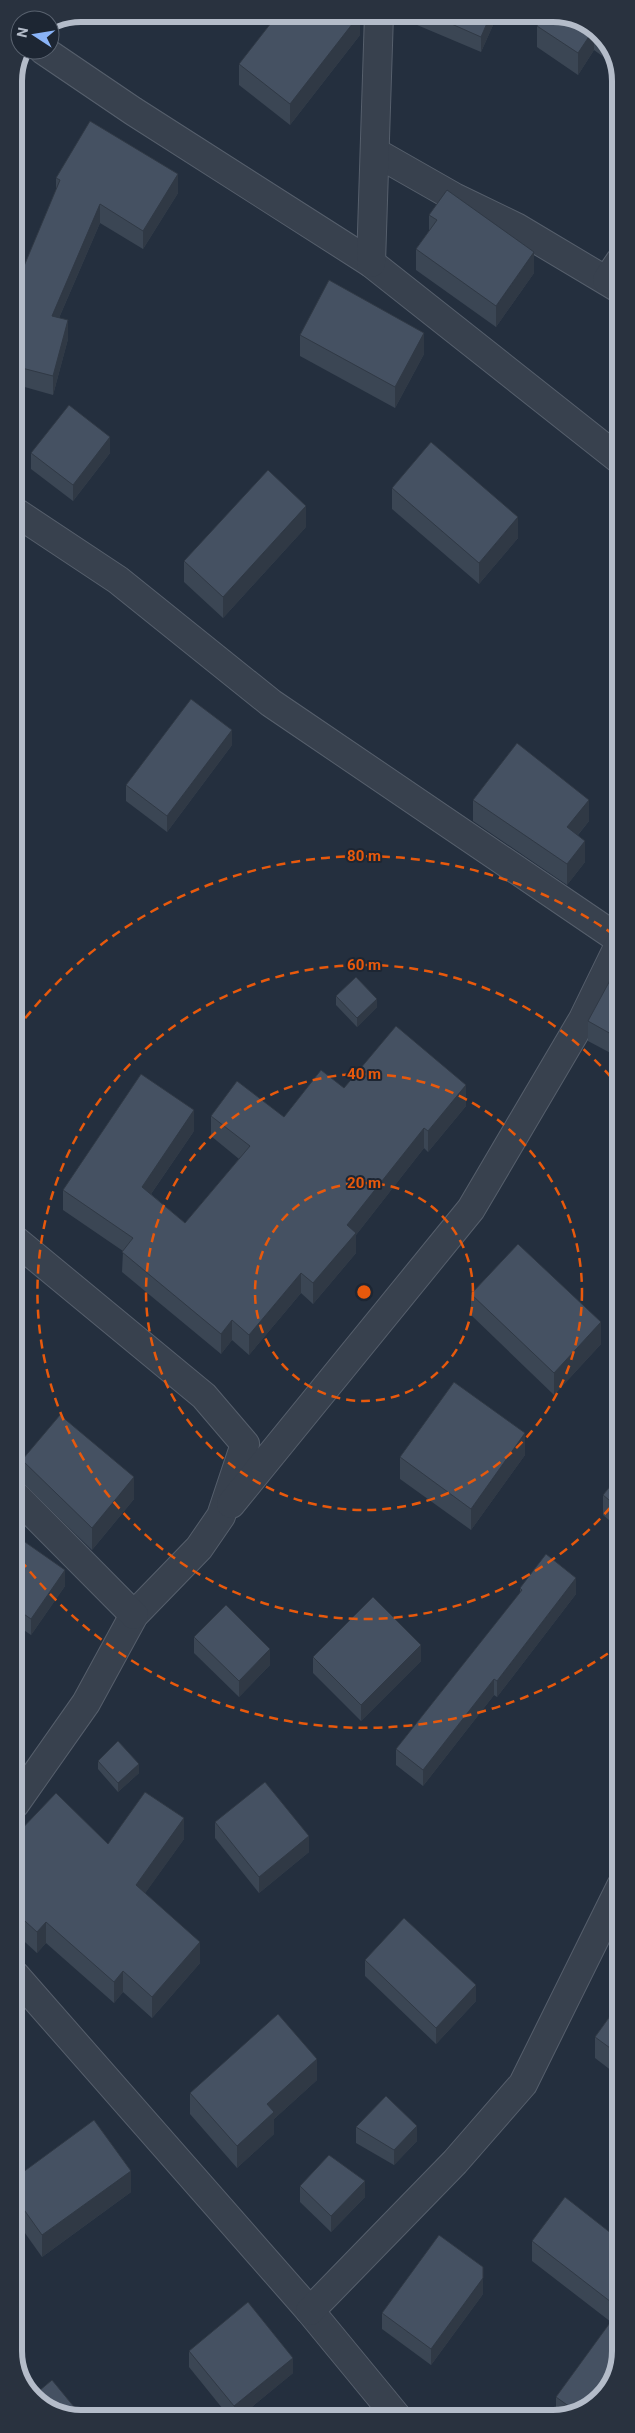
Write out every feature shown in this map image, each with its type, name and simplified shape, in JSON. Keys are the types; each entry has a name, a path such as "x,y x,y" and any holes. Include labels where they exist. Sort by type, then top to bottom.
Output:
{"street":[{"path":"371,263 379,23"},
{"path":"58,60 371,263 612,454"},
{"path":"375,152 612,275"},
{"path":"22,516 118,580 271,703 612,937"},
{"path":"22,1794 86,1703 134,1615 199,1548 221,1516 471,1209 583,1019 612,959"},
{"path":"22,1246 204,1396 245,1444 221,1516"},
{"path":"22,1502 134,1615"},
{"path":"310,2311 455,2162 523,2084 612,1904"},
{"path":"22,1983 310,2311 391,2410"}],"building":[{"path":"271,22 353,23 290,104 239,64"},
{"path":"449,23 487,23 481,37"},
{"path":"539,23 569,25 590,35 578,53 537,26"},
{"path":"90,121 178,174 143,231 100,204 52,316 68,320 53,376 22,368 22,271 60,180 56,178"},
{"path":"447,190 534,252 496,306 416,249 437,220 429,215"},
{"path":"329,280 424,333 395,387 300,335"},
{"path":"69,405 110,437 73,485 31,453"},
{"path":"431,442 518,517 479,563 392,488"},
{"path":"268,470 306,506 223,597 184,561"},
{"path":"191,699 232,730 167,816 126,785"},
{"path":"517,743 589,800 567,827 585,841 567,864 473,800"},
{"path":"356,977 377,999 357,1018 336,996"},
{"path":"612,977 612,1034 588,1021"},
{"path":"396,1026 466,1085 428,1131 424,1128 347,1225 356,1233 313,1283 301,1273 249,1335 232,1320 221,1334 122,1252 133,1238 63,1190 141,1074 194,1110 142,1187 185,1223 250,1146 211,1116 237,1081 284,1117 321,1070 344,1088"},
{"path":"518,1244 601,1322 554,1373 471,1294"},
{"path":"454,1382 525,1433 471,1509 400,1457"},
{"path":"60,1415 134,1477 92,1528 22,1460"},
{"path":"612,1484 612,1502 603,1495"},
{"path":"22,1540 65,1570 31,1619 22,1613"},
{"path":"546,1554 576,1578 497,1681 494,1679 423,1770 396,1749 522,1590 520,1588"},
{"path":"373,1597 421,1645 361,1705 313,1657"},
{"path":"226,1605 270,1649 239,1681 194,1637"},
{"path":"118,1741 139,1764 118,1783 98,1761"},
{"path":"265,1782 309,1836 259,1877 215,1822"},
{"path":"145,1792 184,1818 136,1885 200,1942 152,1997 123,1971 114,1982 46,1922 37,1932 22,1918 22,1829 56,1793 108,1844"},
{"path":"404,1918 476,1985 436,2028 365,1960"},
{"path":"612,2013 612,2049 595,2037"},
{"path":"278,2014 317,2059 267,2104 274,2112 237,2146 190,2093"},
{"path":"386,2096 417,2126 394,2150 356,2127"},
{"path":"94,2120 131,2171 42,2235 22,2207 22,2173"},
{"path":"329,2155 365,2181 331,2216 300,2186"},
{"path":"565,2197 612,2234 612,2303 532,2241"},
{"path":"439,2235 483,2267 483,2278 431,2349 382,2313"},
{"path":"248,2302 293,2358 234,2406 189,2351"},
{"path":"612,2320 611,2363 603,2384 583,2403 571,2407 556,2397"},
{"path":"52,2380 76,2410 52,2403 38,2391"}]}
